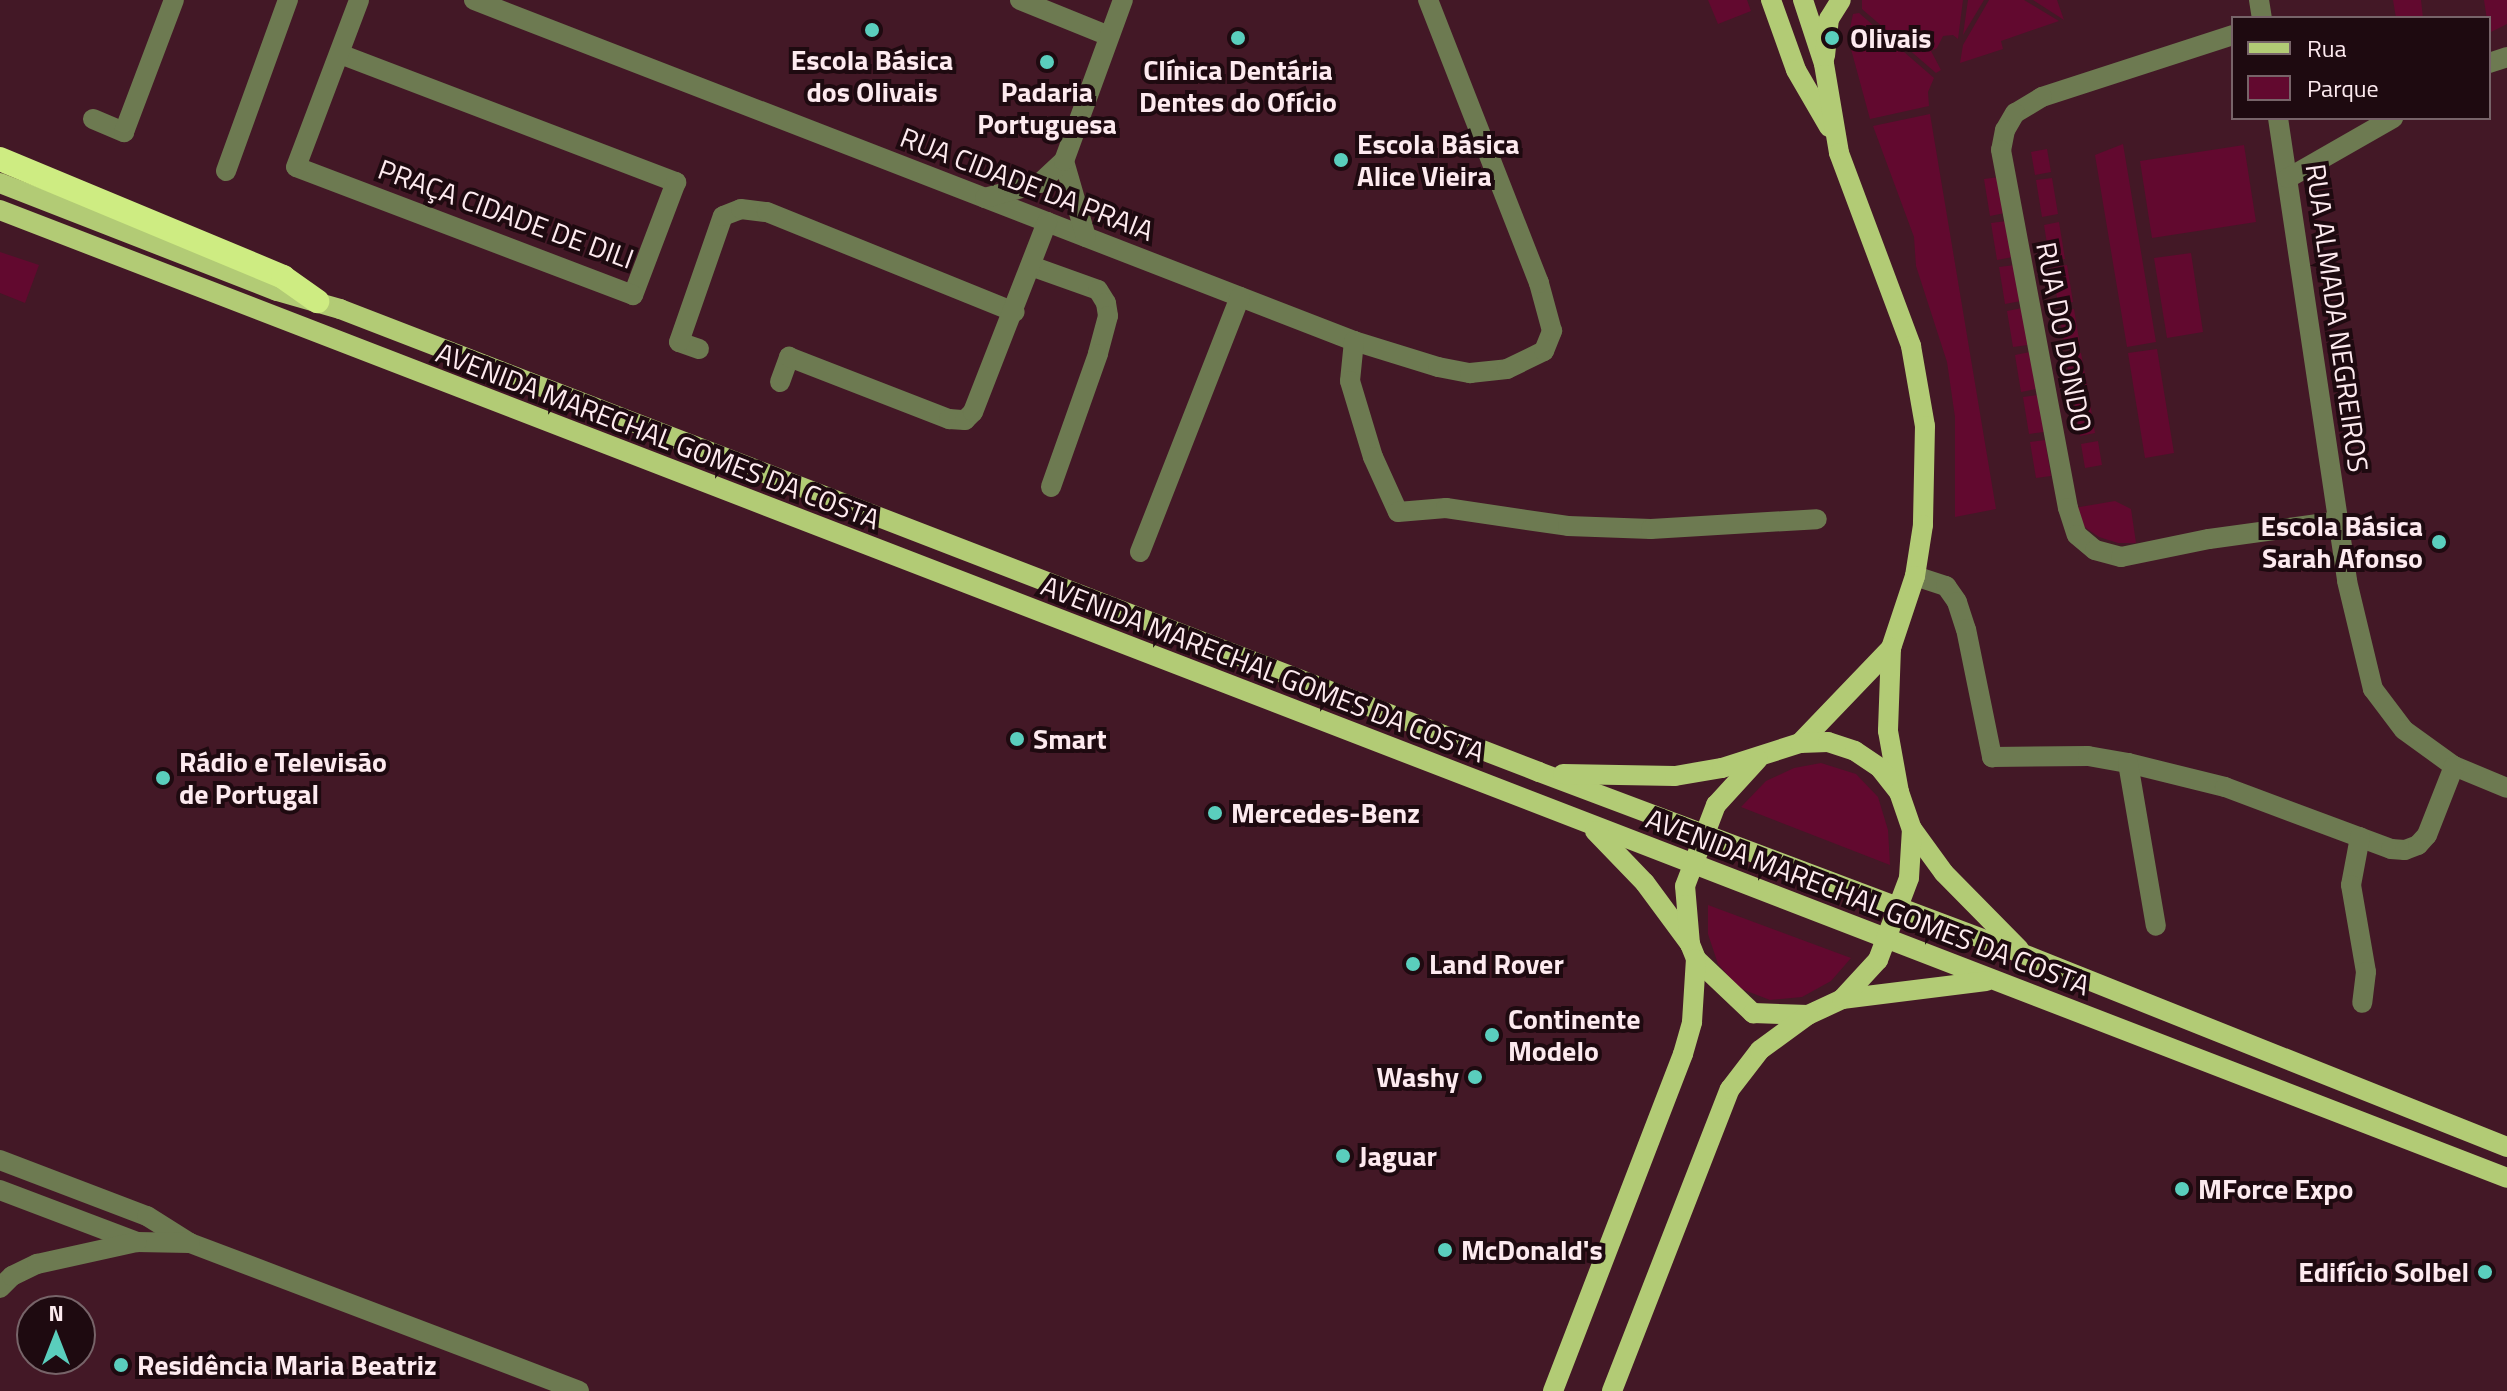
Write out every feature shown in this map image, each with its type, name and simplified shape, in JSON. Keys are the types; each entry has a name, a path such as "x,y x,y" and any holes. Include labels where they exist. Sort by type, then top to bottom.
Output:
{"highway":[{"path":"0,159 283,277 317,301"}],"main road":[{"path":"1771,0 1796,70 1833,134 1911,346 1916,372 1927,454 1923,525 1915,576 1891,648 1888,731 1899,792 1912,829 1944,873 2023,954"},
{"path":"1803,0 1824,64 1833,134"},
{"path":"1824,64 1829,19 1841,0"},
{"name":"AVENIDA MARECHAL GOMES DA COSTA","path":"0,183 277,291 317,301 1539,772 2023,954 2507,1147"},
{"name":"AVENIDA MARECHAL GOMES DA COSTA","path":"0,210 2507,1178"},
{"path":"0,218 62,235"},
{"path":"1800,743 1891,648"},
{"path":"1539,772 1652,777 1722,768 1758,759 1800,743 1828,742 1855,751 1880,768 1899,792"},
{"path":"1553,1391 1683,1054 1692,1022 1693,951 1685,886 1716,805 1758,759"},
{"path":"1589,825 1645,883 1693,951 1753,1013 1808,1015"},
{"path":"1842,999 1878,960 1909,878 1912,829"},
{"path":"1612,1391 1727,1096 1760,1050 1808,1015 1842,999 1922,986 1994,981"}],"street":[{"path":"93,119 124,132 174,0"},
{"path":"226,171 288,0"},
{"name":"PRAÇA CIDADE DE DILI","path":"340,54 676,182 633,295 296,167 359,0"},
{"name":"RUA CIDADE DA PRAIA","path":"474,0 1354,341 1438,367 1470,373 1507,369 1544,351 1552,331 1539,283 1428,0"},
{"path":"1020,0 1057,8 1109,36"},
{"path":"985,198 1040,183 1064,161 1123,0"},
{"name":"RUA DO DONDO","path":"2231,36 2042,97 2015,113 2005,130 2001,150 2068,508 2077,535 2095,550 2121,557 2209,539 2338,521"},
{"name":"RUA ALMADA NEGREIROS","path":"2278,120 2347,581 2373,689 2404,730 2454,766 2507,788"},
{"path":"2288,178 2390,120"},
{"path":"1064,161 1086,237"},
{"path":"699,349 679,342 723,216 741,209 767,212 1015,312"},
{"path":"780,382 789,357 949,419 965,420 973,412 1015,312 1047,222"},
{"path":"1031,266 1098,290 1103,294 1108,316 1051,487"},
{"path":"1140,552 1240,297"},
{"path":"1354,341 1350,381 1373,457 1398,512 1446,508 1568,526 1651,529 1817,519"},
{"path":"1915,576 1946,586 1957,602 1992,757 2088,756 2128,763 2225,787 2391,849 2405,850 2418,845 2427,835 2454,766"},
{"path":"2128,763 2156,926"},
{"path":"2360,837 2351,885 2366,972 2362,1003"},
{"path":"0,1160 147,1216 190,1243 579,1391"},
{"path":"0,1190 137,1242"},
{"path":"0,1288 12,1276 37,1264 137,1242 190,1243"}],"green space":[{"path":"1708,0 1747,0 1751,11 1718,24"},
{"path":"1862,0 1963,0 1958,39 1953,35 1943,36 1937,48 1931,51 1941,70 1936,73 1862,9"},
{"path":"1968,0 1984,0 1963,35"},
{"path":"1989,0 2024,0 2059,21 2001,41 2003,49 1960,63 1963,45"},
{"path":"2033,0 2057,0 2064,20"},
{"path":"2393,0 2421,0 2423,16 2396,16"},
{"path":"2484,0 2507,0 2507,24 2491,32 2491,16 2486,16"},
{"path":"1859,13 1934,78 1928,92 1929,106 1870,119 1848,38 1853,14"},
{"path":"1930,114 1996,509 1955,517 1955,417 1947,362 1916,266 1914,237 1873,126"},
{"path":"2123,144 2156,342 2127,347 2095,155"},
{"path":"2244,145 2256,222 2152,238 2140,161"},
{"path":"2047,149 2051,172 2035,175 2031,152"},
{"path":"1999,177 2005,213 1990,216 1984,179"},
{"path":"2052,178 2058,214 2042,217 2036,180"},
{"path":"2007,221 2013,257 1997,260 1991,223"},
{"path":"2059,222 2065,259 2050,262 2044,225"},
{"path":"0,252 39,265 25,303 0,293"},
{"path":"2191,253 2203,332 2167,338 2154,258"},
{"path":"2015,265 2021,301 2005,304 1999,267"},
{"path":"2067,265 2073,302 2058,304 2052,268"},
{"path":"2022,308 2028,345 2013,347 2007,311"},
{"path":"2074,309 2080,346 2065,348 2059,312"},
{"path":"2157,349 2174,453 2145,458 2128,353"},
{"path":"2030,352 2036,389 2021,392 2015,355"},
{"path":"2081,353 2088,390 2072,392 2066,356"},
{"path":"2038,395 2044,432 2029,434 2023,397"},
{"path":"2089,397 2095,433 2080,436 2074,399"},
{"path":"2045,440 2051,476 2036,478 2030,442"},
{"path":"2098,441 2102,465 2085,468 2081,444"},
{"path":"2115,501 2131,509 2136,543 2118,543 2099,537 2083,526 2074,508"},
{"path":"1821,763 1856,774 1878,797 1888,830 1890,865 1741,807 1766,781 1794,768"},
{"path":"1708,905 1851,958 1831,981 1802,997 1770,1000 1739,988 1718,964 1708,934"}],"place":[{"name":"Escola Básica dos Olivais","path":"872,30"},
{"name":"Clínica Dentária Dentes do Ofício","path":"1238,38"},
{"name":"Olivais","path":"1832,38"},
{"name":"Padaria Portuguesa","path":"1047,62"},
{"name":"Escola Básica Alice Vieira","path":"1341,160"},
{"name":"Escola Básica Sarah Afonso","path":"2439,542"},
{"name":"Smart","path":"1017,739"},
{"name":"Rádio e Televisão de Portugal","path":"163,778"},
{"name":"Mercedes-Benz","path":"1215,813"},
{"name":"Land Rover","path":"1413,964"},
{"name":"Continente Modelo","path":"1492,1035"},
{"name":"Washy","path":"1475,1077"},
{"name":"Jaguar","path":"1343,1156"},
{"name":"MForce Expo","path":"2182,1189"},
{"name":"McDonald's","path":"1445,1250"},
{"name":"Edifício Solbel","path":"2485,1272"},
{"name":"Residência Maria Beatriz","path":"121,1365"}]}
